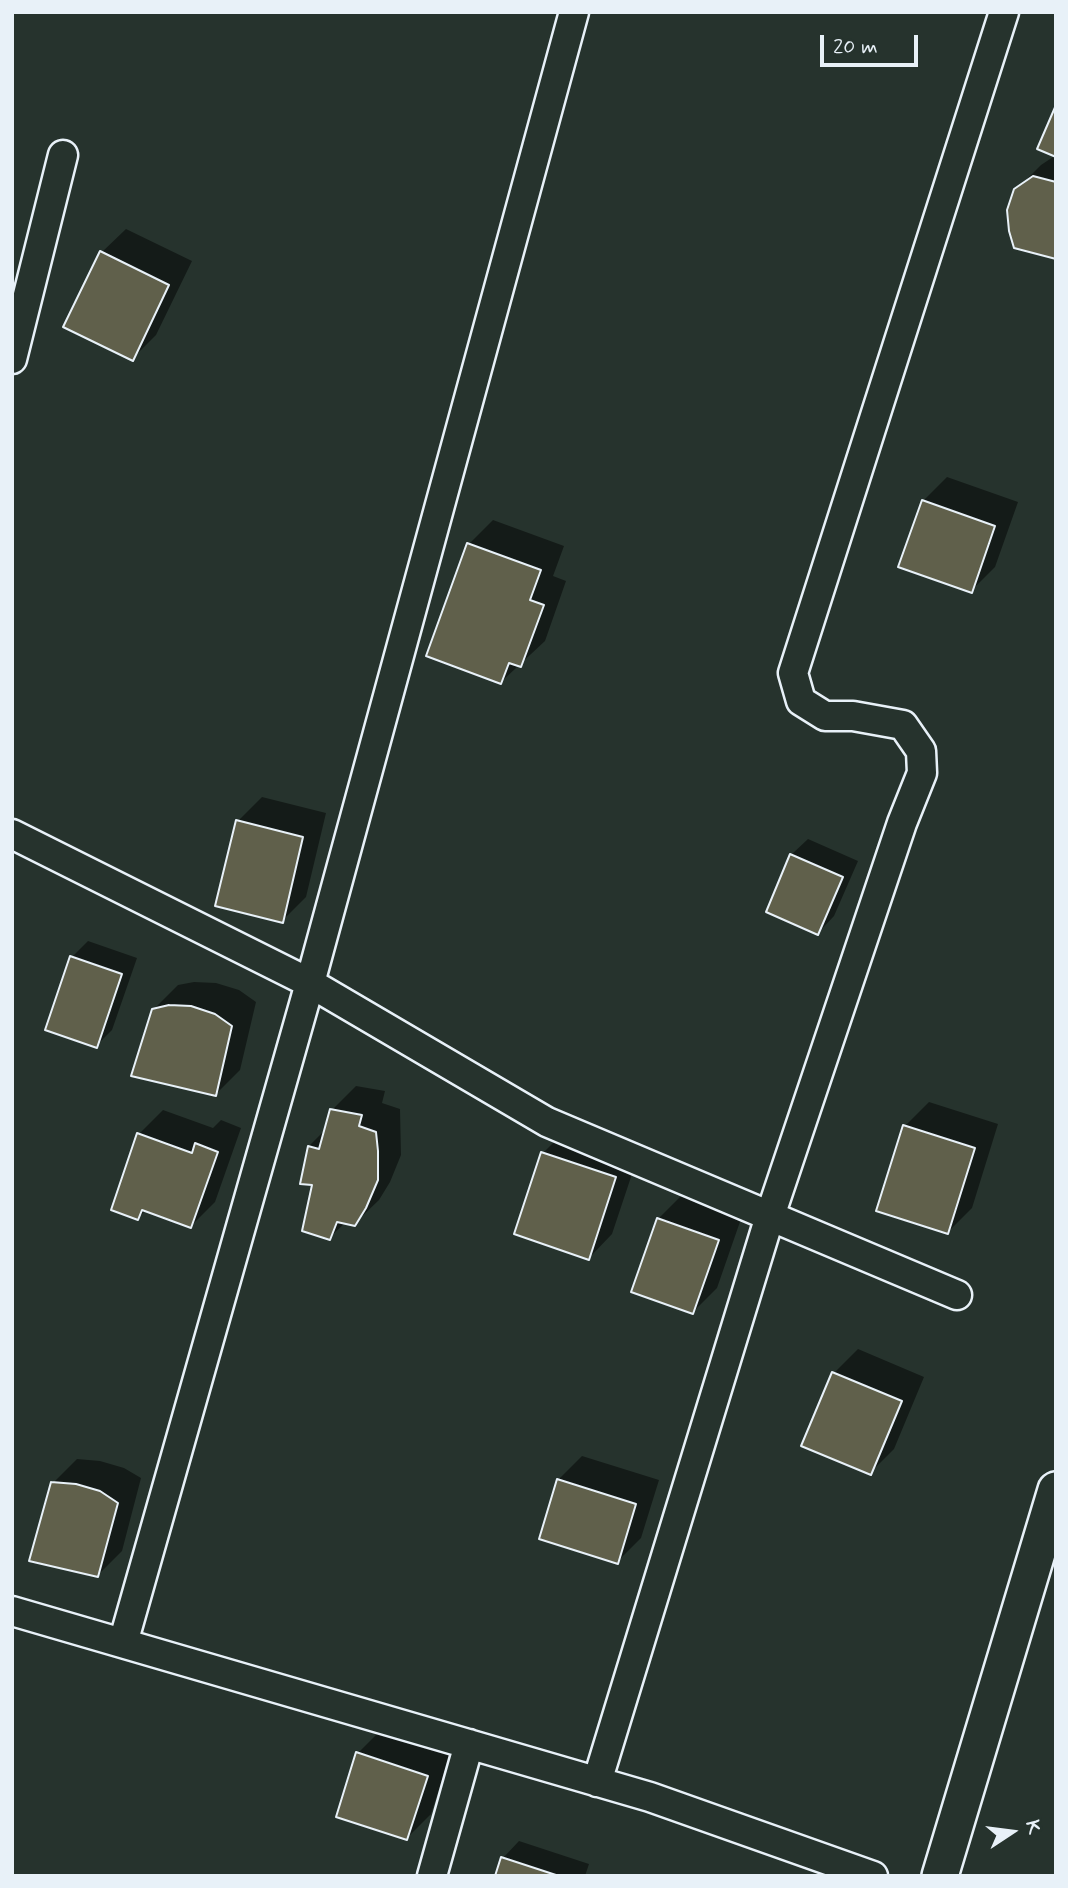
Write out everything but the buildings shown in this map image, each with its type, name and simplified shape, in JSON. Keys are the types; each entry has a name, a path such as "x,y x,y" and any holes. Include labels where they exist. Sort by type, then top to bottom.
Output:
{"street":[{"path":"123,1643 310,982 574,12"},
{"path":"597,1782 771,1216 902,823 922,773 921,751 902,725 853,716 825,716 801,701 793,673 1004,12"},
{"path":"12,359 63,155"},
{"path":"12,834 310,982 547,1122 957,1295"},
{"path":"940,1876 1056,1490"},
{"path":"12,1611 650,1797 873,1876"},
{"path":"432,1876 469,1744"}]}
